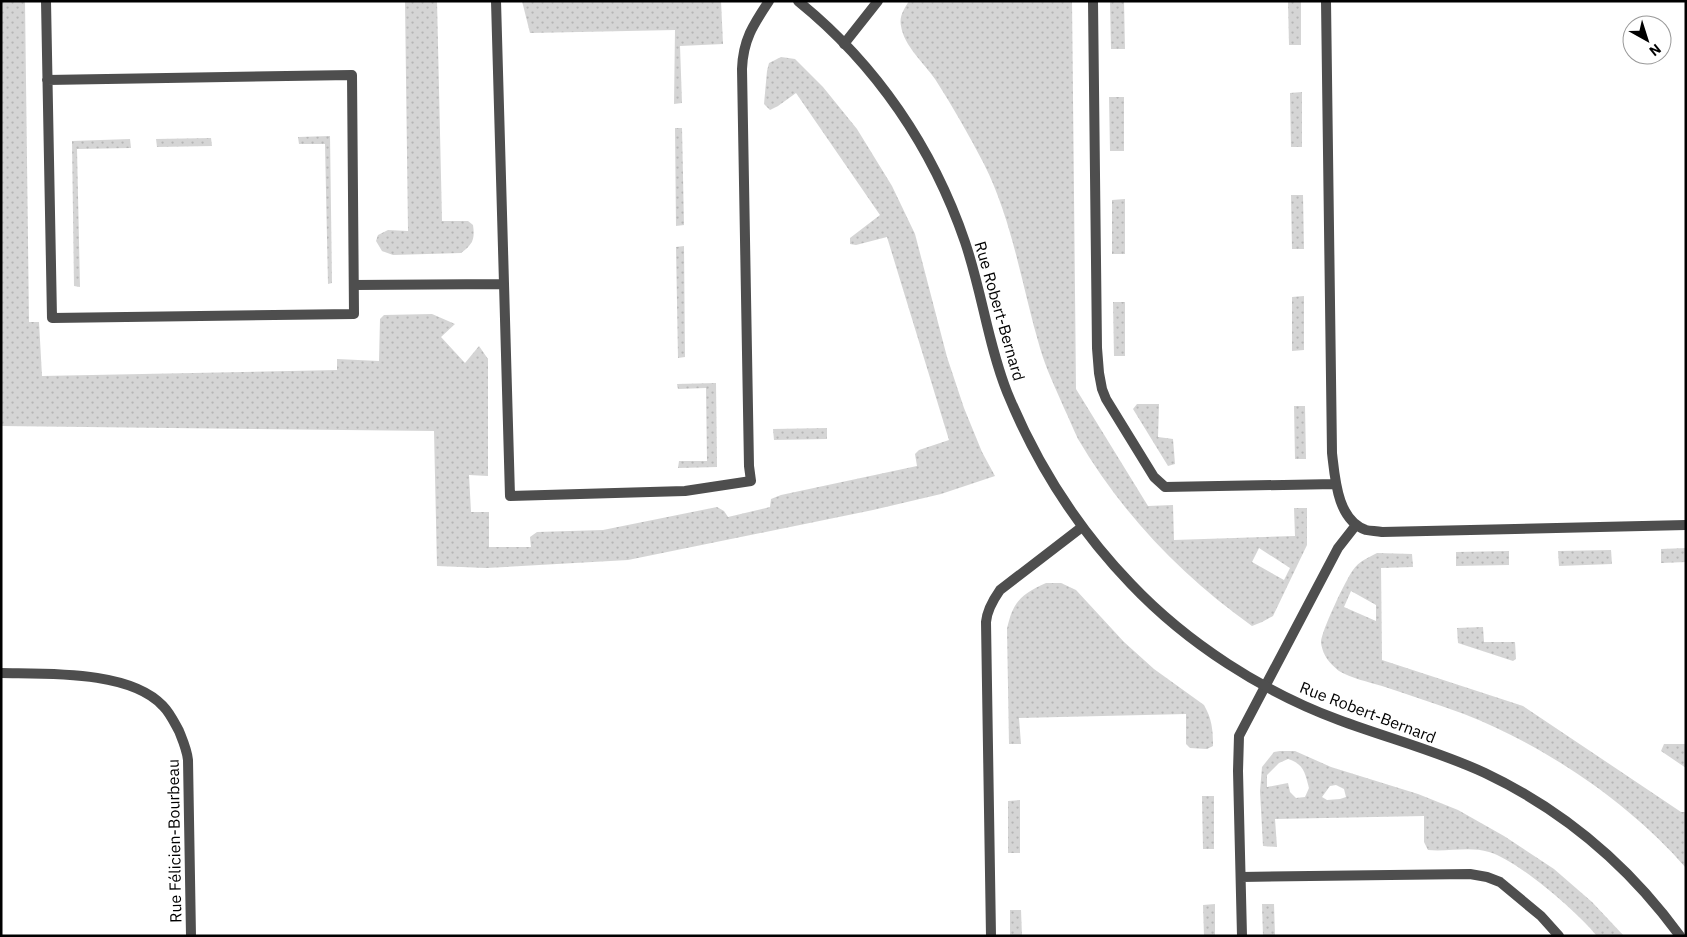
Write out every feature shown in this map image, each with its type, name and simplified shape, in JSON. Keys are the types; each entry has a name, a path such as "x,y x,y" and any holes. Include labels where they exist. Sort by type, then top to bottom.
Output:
{"street":[{"path":"46,1 47,80 52,318 354,314 352,75 47,80"},
{"path":"496,1 510,496 685,492 751,481 742,69 744,44 769,1"},
{"name":"Rue Robert-Bernard","path":"798,1 844,44 876,79 899,110 936,172 966,244 1006,391 1043,467 1082,527 1132,585 1196,642 1265,685 1303,705 1336,719 1454,760 1519,790 1567,821 1612,859 1664,914 1680,936"},
{"path":"844,44 878,1"},
{"path":"1093,1 1097,348 1100,380 1106,399 1154,477 1165,487 1336,484"},
{"path":"1326,1 1332,453 1336,484 1345,512 1356,525 1366,530 1382,532 1686,525"},
{"path":"354,285 504,284"},
{"path":"1242,936 1239,736 1338,548 1356,525"},
{"path":"991,936 987,614 1000,590 1082,527"},
{"name":"Rue Félicien-Bourbeau","path":"1,673 63,674 94,677 144,692 162,704 168,712 175,722 187,750 191,936"},
{"path":"1241,877 1460,874 1487,877 1500,882 1541,916 1559,936"}],"shaded area":[{"path":"1,1 25,1 29,322 39,322 42,376 337,370 337,359 379,361 380,319 384,315 432,314 455,324 441,337 465,363 479,346 488,359 488,476 469,475 471,512 489,512 489,547 531,547 530,537 537,532 603,530 717,507 724,511 728,517 770,507 771,499 781,495 917,466 915,454 919,450 949,440 887,237 856,245 850,244 850,238 880,215 796,93 770,110 764,104 769,63 781,57 795,59 823,87 857,129 892,186 915,234 947,357 964,408 982,452 995,476 941,494 873,510 628,560 486,568 437,566 434,431 1,426"},
{"path":"405,1 437,1 442,221 468,221 473,225 474,234 472,241 461,253 393,255 382,251 376,241 378,235 388,230 408,231"},
{"path":"522,1 721,1 723,44 680,46 682,103 674,104 675,30 530,33"},
{"path":"909,1 1072,1 1076,389 1148,506 1173,505 1174,540 1295,536 1294,508 1307,508 1307,545 1273,616 1252,626 1201,586 1155,542 1134,518 1095,467 1078,439 1042,356 1010,232 994,186 967,132 935,79 910,47 903,33 901,26 902,13","holes":["1259,548 1290,568 1284,580 1252,562"]},
{"path":"1110,1 1124,1 1125,49 1111,49"},
{"path":"1288,1 1301,1 1301,45 1289,45"},
{"path":"1302,92 1302,147 1291,147 1290,93"},
{"path":"1109,97 1124,97 1124,151 1110,151"},
{"path":"675,128 682,128 684,225 676,226"},
{"path":"330,136 332,283 328,284 325,144 299,144 298,137"},
{"path":"211,138 212,146 157,147 156,139"},
{"path":"130,139 131,148 77,149 80,287 74,286 72,141"},
{"path":"1291,195 1303,195 1304,249 1292,249"},
{"path":"1125,199 1125,254 1112,254 1112,200"},
{"path":"684,246 685,357 678,358 676,247"},
{"path":"1304,296 1304,350 1292,351 1292,297"},
{"path":"1113,302 1125,302 1125,356 1114,356"},
{"path":"716,383 717,467 678,468 679,461 707,461 706,388 678,389 677,384"},
{"path":"1137,404 1159,404 1158,437 1173,439 1175,464 1168,466 1133,409"},
{"path":"1294,406 1305,406 1306,459 1295,459"},
{"path":"827,428 827,439 774,440 773,429"},
{"path":"1686,548 1686,562 1661,563 1661,549"},
{"path":"1611,550 1612,564 1559,566 1558,551"},
{"path":"1509,551 1509,565 1456,566 1456,552"},
{"path":"1377,553 1412,554 1413,567 1381,568 1382,660 1523,706 1681,812 1686,812 1686,868 1639,821 1584,778 1555,759 1525,742 1464,714 1354,678 1339,671 1328,660 1321,646 1322,636 1340,594 1355,567","holes":["1351,591 1376,605 1376,621 1344,607"]},
{"path":"1046,583 1061,583 1076,590 1124,642 1154,669 1204,705 1212,725 1213,746 1207,749 1190,748 1186,744 1186,714 1019,718 1021,744 1009,744 1007,629 1012,612 1019,600 1030,591"},
{"path":"1483,627 1484,642 1515,642 1516,659 1513,661 1458,643 1457,628"},
{"path":"1664,744 1686,744 1686,768 1661,751"},
{"path":"1295,751 1331,767 1418,794 1458,810 1504,836 1554,869 1592,902 1624,936 1597,936 1546,888 1516,865 1501,857 1474,849 1428,850 1424,842 1424,816 1275,819 1277,847 1263,846 1260,791 1262,767 1274,752","holes":["1288,759 1301,766 1305,774 1309,788 1305,797 1296,798 1290,792 1288,783 1267,787 1267,775 1279,763","1336,785 1344,789 1346,797 1327,800 1322,797 1330,786"]},
{"path":"1202,796 1214,796 1214,849 1203,849"},
{"path":"1020,800 1020,853 1008,853 1008,801"},
{"path":"1215,904 1215,936 1204,936 1203,905"},
{"path":"1262,904 1274,904 1275,936 1263,936"},
{"path":"1010,910 1021,910 1022,936 1010,936"}]}
